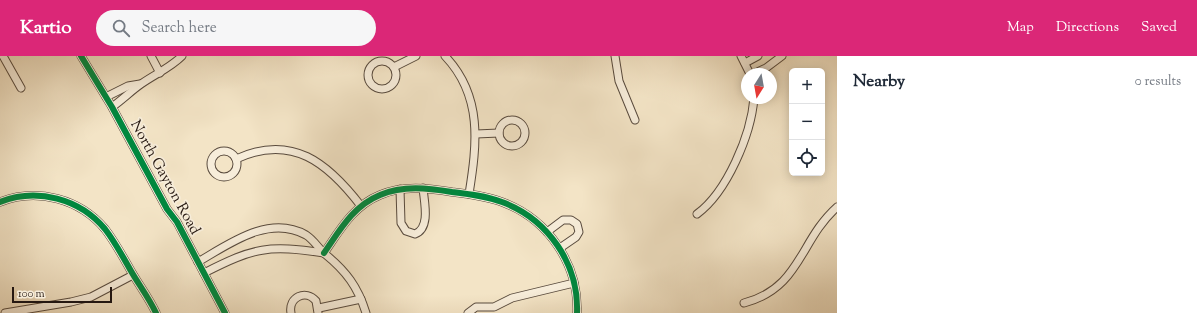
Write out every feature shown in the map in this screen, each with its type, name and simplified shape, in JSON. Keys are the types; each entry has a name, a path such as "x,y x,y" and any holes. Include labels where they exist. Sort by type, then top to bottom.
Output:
{"street":[{"path":"3,56 21,88"},
{"name":"North Gayton Road","path":"81,56 112,107 225,313"},
{"path":"151,56 160,73"},
{"path":"112,107 127,97 140,84 160,73 182,56"},
{"path":"394,67 416,56"},
{"path":"445,56 461,79 469,97 475,119 476,145 469,194"},
{"path":"615,56 619,81 634,120"},
{"path":"743,59 758,56"},
{"path":"766,68 782,56"},
{"path":"106,97 128,86 140,84"},
{"path":"697,214 715,198 734,164 747,132 753,104"},
{"path":"476,134 499,133"},
{"path":"236,159 256,151 274,150 289,151 308,157 329,169 338,177 360,206"},
{"path":"324,253 348,218 360,206 379,195 400,189 423,188 488,198 509,205 527,215 547,232 560,248 574,283 577,313"},
{"path":"400,189 402,226 406,231 415,234 421,231 424,225 423,188"},
{"path":"0,202 24,196 43,196 77,206 92,216 105,229 156,313"},
{"path":"744,303 765,297 785,280 793,271 822,223 837,207"},
{"path":"547,232 563,220 571,220 577,224 579,232 576,237 560,248"},
{"path":"198,262 241,237 270,229 293,230 305,235 320,246 324,253"},
{"path":"204,273 236,257 262,249 292,248 324,253 332,258 346,273 361,299 366,313"},
{"path":"5,313 72,302 91,297 134,275"},
{"path":"468,313 476,307 494,310 512,298 574,283"},
{"path":"291,313 291,306 294,300 304,295 314,298 319,311 361,299"}],"cycle path":[{"path":"81,56 112,107 167,209 177,222 225,313"},
{"path":"324,253 342,227 362,205 380,195 389,192 416,188 434,189 490,198 519,210 533,220 558,246 573,277 577,313"},
{"path":"0,202 28,196 43,196 71,203 83,210 95,219 109,234 156,313"}]}
